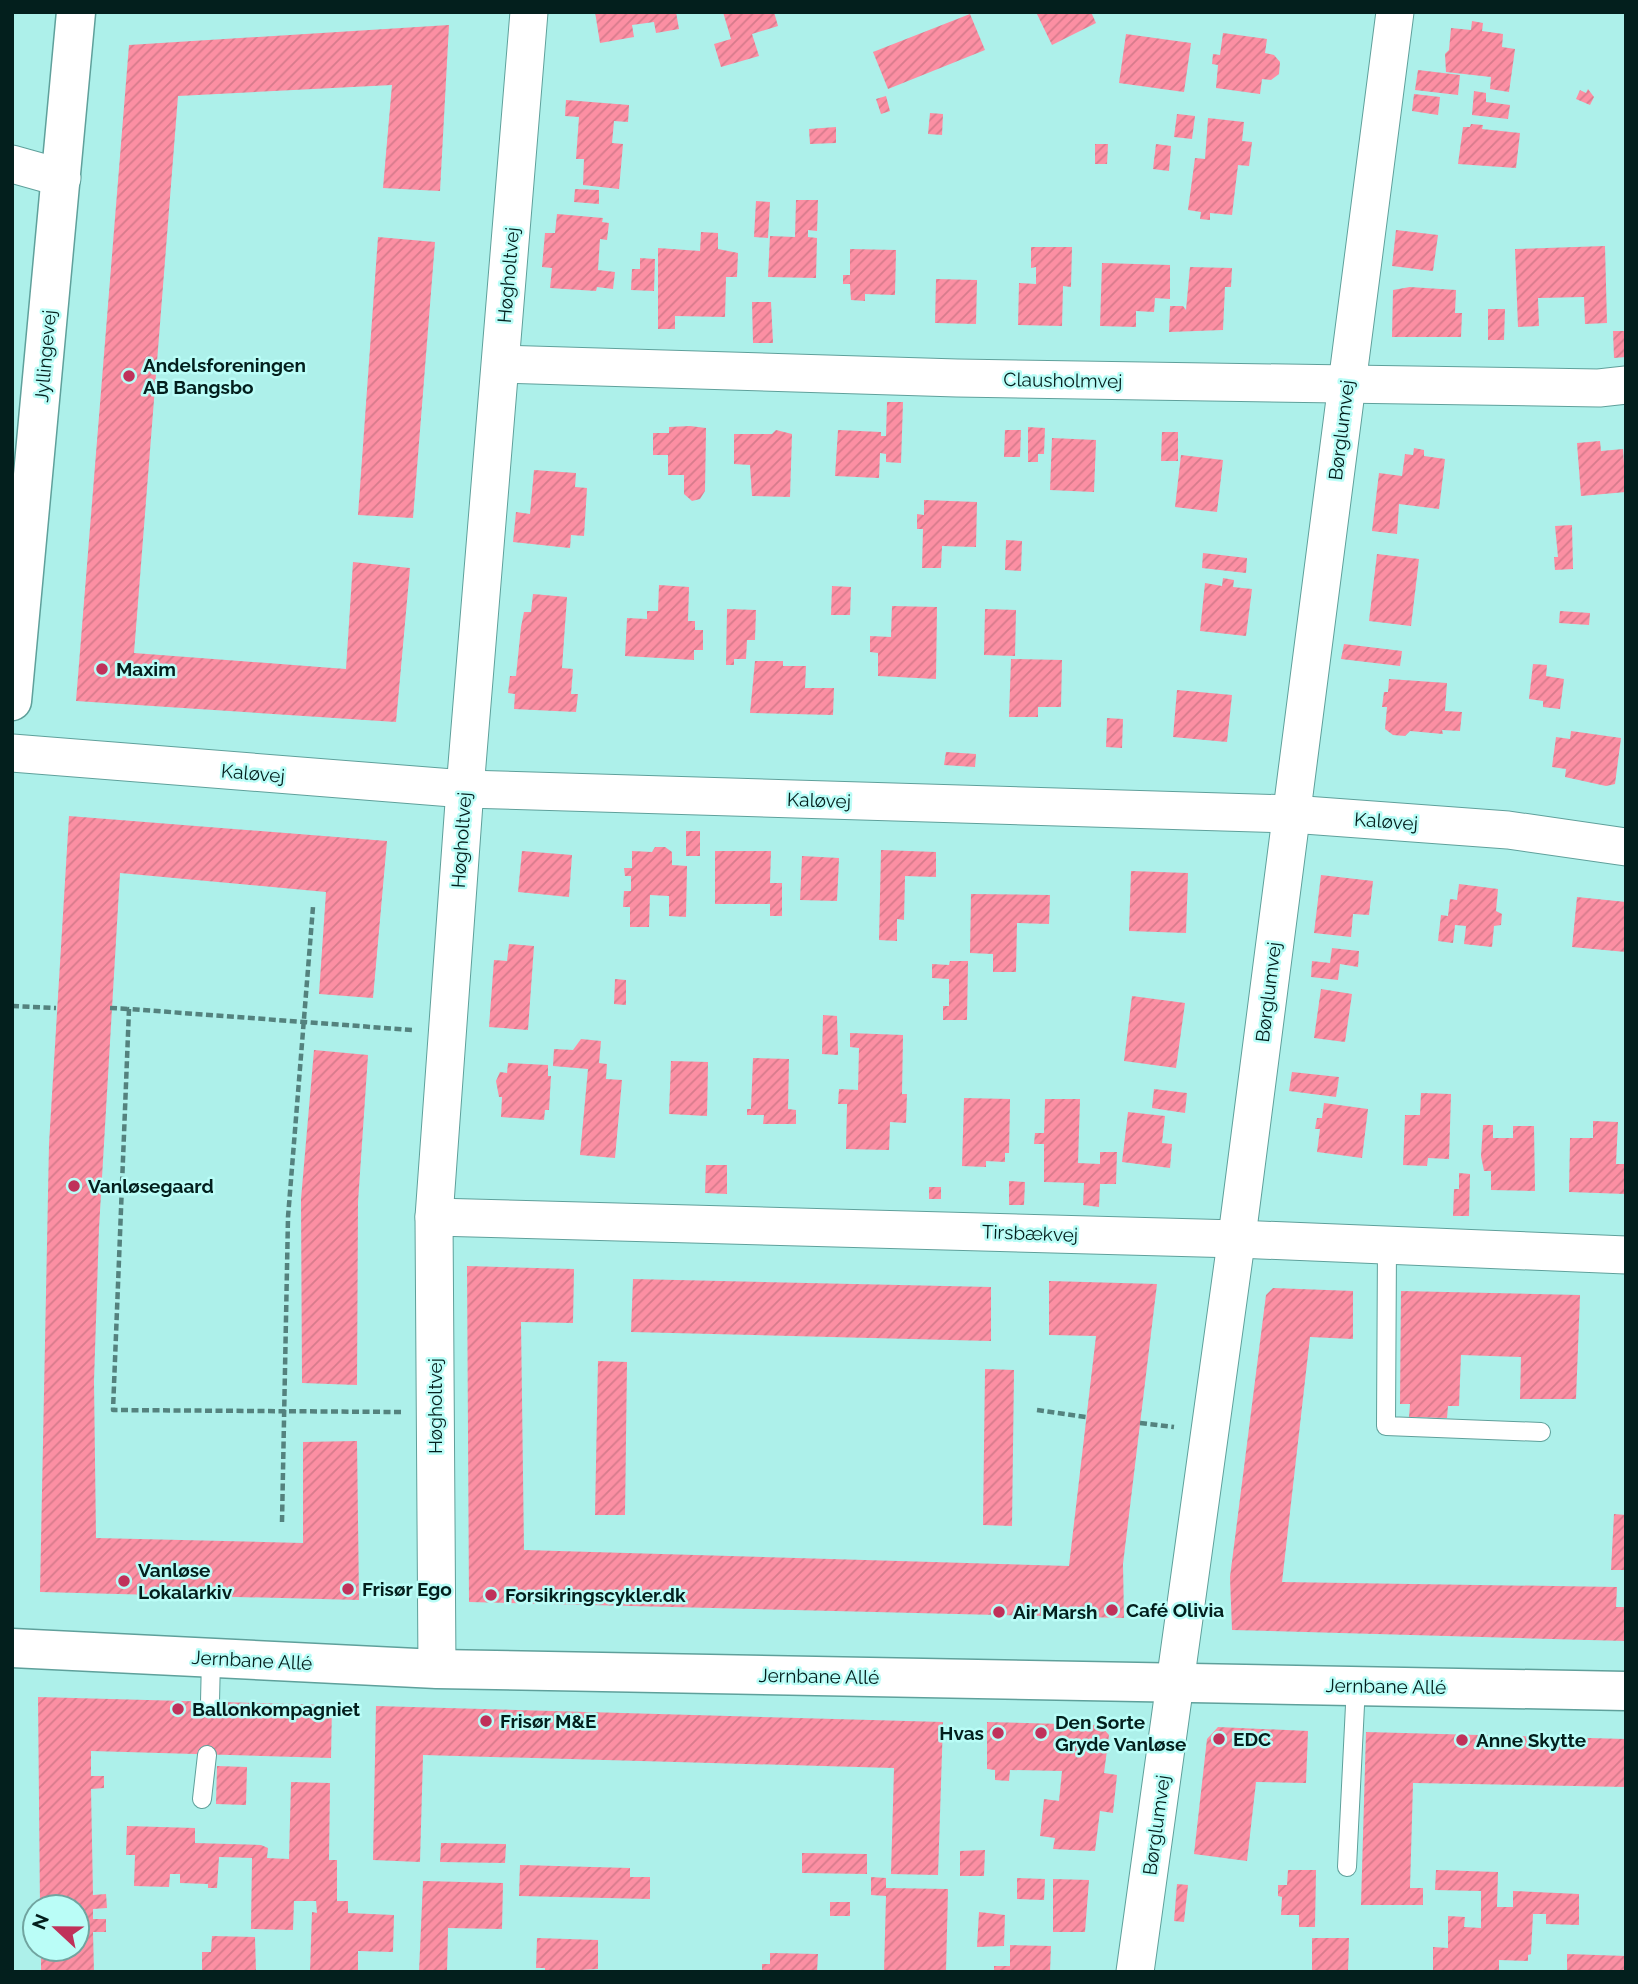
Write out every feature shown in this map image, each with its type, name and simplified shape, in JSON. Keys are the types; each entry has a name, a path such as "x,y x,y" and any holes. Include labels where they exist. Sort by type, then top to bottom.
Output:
{"street":[{"name":"Jyllingevej","path":"13,690 76,12"},
{"name":"Høgholtvej","path":"437,1669 434,1217 465,789 528,12"},
{"name":"Børglumvej","path":"1135,1972 1237,1239 1395,12"},
{"path":"12,164 62,178"},
{"name":"Clausholmvej","path":"501,364 1348,386 1599,388 1626,385"},
{"name":"Kaløvej","path":"12,753 465,789 1291,814 1508,830 1626,847"},
{"name":"Tirsbækvej","path":"434,1217 1237,1239 1626,1255"},
{"name":"Jernbane Allé","path":"12,1647 437,1669 1626,1691"}],"lane":[{"path":"1387,1245 1386,1426 1541,1432"},
{"path":"210,1702 211,1658"},
{"path":"1347,1867 1356,1685"},
{"path":"202,1799 206,1755"}],"path":[{"path":"282,1522 288,1217 313,907"},
{"path":"12,1006 56,1008"},
{"path":"110,1008 447,1032"},
{"path":"129,1009 113,1409 435,1412"},
{"path":"1037,1410 1086,1417"}],"building":[{"path":"595,12 676,12 679,29 656,33 654,22 632,25 634,37 600,43"},
{"path":"723,12 774,12 778,26 752,34 759,56 721,67 714,44 731,39"},
{"path":"1036,12 1091,12 1096,23 1052,45"},
{"path":"970,14 985,50 888,89 873,52"},
{"path":"1472,21 1483,23 1482,31 1503,34 1502,47 1515,49 1509,92 1490,89 1491,77 1446,72 1445,54 1449,50 1451,28 1471,30"},
{"name":"Andelsforeningen AB Bangsbo","path":"449,25 440,191 383,188 392,85 178,96 134,653 346,669 353,562 410,568 396,722 76,701 129,45"},
{"path":"1223,33 1267,39 1265,53 1274,55 1280,62 1279,74 1271,80 1262,79 1260,94 1216,88 1218,65 1212,64 1213,54 1220,55"},
{"path":"1126,34 1191,43 1184,92 1119,83"},
{"path":"1418,70 1460,75 1458,95 1415,90"},
{"path":"1588,89 1594,97 1590,105 1576,99 1580,90 1586,93"},
{"path":"1474,91 1486,93 1486,102 1510,105 1508,119 1472,115"},
{"path":"1414,94 1440,97 1438,115 1412,111"},
{"path":"886,96 890,111 881,114 876,99"},
{"path":"566,100 629,105 628,122 614,121 612,143 623,144 619,189 583,185 584,159 576,159 579,117 565,116"},
{"path":"930,113 943,114 942,135 928,134"},
{"path":"1177,114 1195,116 1192,139 1174,137"},
{"path":"1208,118 1244,122 1242,141 1252,142 1249,166 1238,165 1232,215 1210,213 1210,220 1200,219 1201,212 1188,210 1195,158 1205,159"},
{"path":"1471,124 1483,125 1482,129 1520,133 1516,168 1458,164 1463,127 1470,127"},
{"path":"836,127 836,143 810,144 809,129"},
{"path":"1095,144 1108,144 1107,164 1095,164"},
{"path":"1156,144 1171,146 1169,171 1153,169"},
{"path":"575,189 599,190 599,204 574,202"},
{"path":"796,200 818,200 817,231 808,230 808,237 817,238 816,278 768,277 770,236 795,237"},
{"path":"756,201 770,202 768,238 754,237"},
{"path":"557,214 603,218 602,222 609,223 607,240 600,239 598,270 615,272 613,289 597,287 596,291 550,288 552,268 542,267 545,233 555,233"},
{"path":"1396,230 1438,235 1433,271 1392,266"},
{"path":"701,232 718,233 718,249 738,253 737,277 726,277 725,317 675,316 675,329 658,329 658,248 700,251"},
{"path":"378,237 435,242 413,518 358,515"},
{"path":"1605,246 1607,323 1585,324 1584,297 1538,298 1539,326 1518,327 1515,249"},
{"path":"1031,247 1072,247 1071,287 1063,286 1062,326 1018,325 1019,283 1036,284 1036,267 1031,268"},
{"path":"850,249 896,250 895,295 865,294 865,301 851,300 850,284 843,284 843,275 850,275"},
{"path":"640,258 655,259 654,291 631,290 632,269 640,269"},
{"path":"1102,263 1170,265 1170,299 1155,298 1154,312 1136,311 1136,327 1100,326"},
{"path":"1190,267 1232,268 1231,287 1225,287 1223,330 1169,332 1170,306 1183,306 1186,310"},
{"path":"936,279 977,280 976,324 935,323"},
{"path":"1410,287 1456,290 1455,313 1462,313 1461,337 1392,337 1393,290"},
{"path":"752,302 771,302 773,343 753,343"},
{"path":"1488,309 1505,309 1504,340 1488,340"},
{"path":"1613,331 1626,331 1626,357 1614,358"},
{"path":"887,402 903,402 901,463 886,462 886,454 880,453 879,478 835,476 838,430 881,432 881,436 886,436"},
{"path":"669,427 706,428 705,491 700,499 692,501 684,494 684,475 668,475 668,455 653,455 653,433 669,433"},
{"path":"1028,427 1045,428 1044,454 1038,454 1038,462 1028,462"},
{"path":"776,430 792,434 790,497 752,496 750,465 734,464 734,434 772,434"},
{"path":"1005,430 1021,430 1020,457 1004,457"},
{"path":"1162,432 1178,432 1178,461 1161,461"},
{"path":"1052,438 1096,440 1094,492 1050,490"},
{"path":"1600,441 1601,451 1623,449 1626,492 1581,496 1577,443"},
{"path":"1414,448 1424,450 1424,456 1445,459 1439,509 1399,504 1397,534 1372,531 1379,473 1402,476 1405,454 1413,455"},
{"path":"1181,455 1223,460 1217,512 1175,507"},
{"path":"534,470 576,473 575,487 587,488 584,536 571,535 570,548 513,542 516,512 530,514"},
{"path":"924,500 977,502 976,547 942,546 941,568 922,568 923,529 917,529 917,514 924,515"},
{"path":"1572,525 1573,569 1555,570 1554,557 1558,557 1555,526"},
{"path":"1006,540 1022,541 1021,571 1005,570"},
{"path":"1203,553 1247,558 1246,573 1202,568"},
{"path":"1377,554 1419,559 1411,626 1369,621"},
{"path":"1223,578 1234,580 1233,587 1252,589 1246,636 1200,631 1205,583 1222,586"},
{"path":"659,585 689,587 688,621 695,621 695,630 703,630 703,650 694,650 694,660 625,656 627,618 647,619 647,611 658,611"},
{"path":"832,586 851,587 850,615 831,615"},
{"path":"533,594 567,597 562,668 573,669 571,694 578,694 576,712 514,709 515,694 508,693 510,676 516,676 524,612 531,612"},
{"path":"892,606 937,607 936,679 878,676 878,653 870,652 870,636 891,637"},
{"path":"727,609 756,610 755,640 747,640 746,659 734,659 734,665 726,665"},
{"path":"985,609 1016,610 1015,656 984,655"},
{"path":"1560,611 1590,613 1589,625 1559,623"},
{"path":"1344,644 1402,651 1400,666 1341,659"},
{"path":"1011,659 1062,660 1061,707 1038,707 1038,717 1009,717"},
{"path":"755,661 783,661 783,666 806,666 805,688 834,688 833,715 750,713"},
{"path":"1533,664 1547,665 1546,676 1564,679 1560,709 1543,707 1543,701 1529,699"},
{"path":"1389,679 1447,683 1445,711 1462,712 1460,731 1442,730 1443,734 1410,731 1405,736 1393,735 1385,729 1387,707 1382,707 1384,692 1388,692"},
{"path":"1177,690 1232,695 1227,742 1173,737"},
{"path":"1107,718 1123,719 1122,748 1106,747"},
{"path":"1571,731 1621,738 1615,784 1606,786 1565,777 1566,769 1552,767 1556,737 1570,739"},
{"path":"946,752 976,754 975,767 944,765"},
{"name":"Vanløsegaard","path":"69,816 387,841 373,998 319,994 326,892 120,873 99,1228 94,1381 96,1538 303,1543 303,1442 357,1441 359,1600 40,1592 49,1144"},
{"path":"686,831 700,831 700,856 686,856"},
{"path":"655,847 665,847 672,852 672,865 687,866 686,917 669,916 669,896 650,895 649,927 630,927 630,907 623,907 624,891 631,891 631,876 625,876 624,868 632,868 632,851 652,852"},
{"path":"881,850 936,852 936,877 905,876 904,920 897,919 897,941 879,940"},
{"path":"522,851 572,855 569,897 518,892"},
{"path":"715,851 771,851 770,883 782,883 782,916 770,916 770,904 715,904"},
{"path":"802,856 839,858 837,901 800,900"},
{"path":"1131,871 1188,873 1186,933 1129,931"},
{"path":"1321,875 1373,881 1369,915 1353,914 1351,937 1314,933"},
{"path":"1459,884 1498,889 1496,911 1502,914 1501,925 1494,926 1492,947 1464,944 1466,926 1455,925 1453,943 1438,941 1441,915 1448,916 1450,899 1457,900"},
{"path":"971,894 1050,895 1049,924 1017,923 1016,972 993,972 993,954 970,953"},
{"path":"1577,897 1626,902 1626,952 1572,947"},
{"path":"509,944 534,946 528,1030 489,1027 494,960 507,961"},
{"path":"1332,948 1359,951 1358,967 1340,964 1338,980 1311,977 1312,961 1330,963"},
{"path":"950,961 968,961 967,1020 943,1020 943,1006 949,1006 949,979 932,978 932,964 949,965"},
{"path":"615,979 626,980 626,1005 614,1004"},
{"path":"1321,989 1352,994 1345,1042 1314,1038"},
{"path":"1132,996 1185,1003 1176,1068 1124,1061"},
{"path":"823,1015 837,1016 838,1055 822,1054"},
{"path":"850,1033 903,1035 902,1094 907,1094 906,1123 890,1122 889,1150 846,1149 847,1104 838,1104 839,1089 858,1090 859,1048 850,1047"},
{"path":"581,1039 601,1041 599,1063 607,1064 606,1079 622,1080 615,1158 580,1155 588,1069 553,1066 554,1049 573,1050"},
{"path":"314,1050 368,1055 358,1202 357,1385 302,1383 301,1199"},
{"path":"753,1058 789,1059 788,1109 796,1110 796,1124 763,1124 764,1115 747,1115 747,1109 751,1109"},
{"path":"671,1061 708,1062 707,1116 669,1114"},
{"path":"508,1063 548,1065 548,1076 551,1076 549,1110 545,1110 544,1120 501,1117 502,1097 499,1097 496,1081 500,1072 507,1073"},
{"path":"1292,1072 1339,1077 1336,1097 1289,1091"},
{"path":"1154,1089 1187,1093 1185,1113 1152,1108"},
{"path":"1421,1093 1451,1094 1449,1159 1428,1158 1427,1166 1403,1165 1405,1115 1420,1115"},
{"path":"964,1098 1010,1099 1009,1153 1005,1153 1005,1162 986,1161 986,1167 962,1166"},
{"path":"1045,1099 1080,1099 1078,1163 1100,1164 1100,1152 1117,1152 1116,1184 1100,1184 1099,1207 1083,1205 1084,1183 1044,1182 1044,1144 1034,1144 1035,1133 1044,1133"},
{"path":"1324,1103 1368,1109 1362,1158 1317,1152 1320,1129 1315,1129 1317,1118 1322,1118"},
{"path":"1128,1112 1165,1116 1162,1143 1172,1144 1170,1168 1122,1162"},
{"path":"1593,1121 1618,1122 1616,1164 1626,1164 1626,1194 1569,1192 1570,1138 1593,1138"},
{"path":"1483,1125 1493,1125 1493,1138 1513,1138 1513,1126 1534,1126 1535,1191 1491,1190 1491,1171 1484,1171 1481,1156"},
{"path":"706,1165 727,1165 727,1194 705,1193"},
{"path":"1459,1173 1470,1174 1469,1216 1453,1216 1454,1189 1459,1189"},
{"path":"1009,1181 1025,1182 1024,1205 1009,1205"},
{"path":"929,1187 941,1187 941,1199 929,1199"},
{"path":"467,1266 574,1269 573,1323 521,1322 524,1550 1069,1566 1096,1336 1049,1335 1049,1281 1157,1284 1123,1564 1124,1618 469,1602"},
{"path":"633,1279 991,1287 991,1341 631,1332"},
{"path":"1273,1288 1353,1291 1353,1339 1310,1337 1282,1582 1617,1587 1616,1607 1626,1607 1626,1641 1232,1630 1230,1577 1266,1295"},
{"path":"1401,1291 1580,1295 1576,1399 1520,1399 1521,1357 1461,1355 1459,1406 1448,1406 1447,1418 1409,1417 1410,1404 1400,1404"},
{"path":"598,1361 627,1362 625,1515 595,1515"},
{"path":"985,1369 1014,1370 1012,1526 983,1525"},
{"path":"1614,1514 1626,1515 1626,1570 1611,1570"},
{"path":"38,1697 332,1705 331,1758 91,1751 91,1776 104,1776 104,1788 91,1789 93,1895 106,1894 107,1908 93,1909 93,1919 106,1919 106,1932 93,1932 94,1972 41,1972 41,1963 91,1963 91,1893 40,1893"},
{"path":"376,1706 943,1722 938,1875 891,1874 894,1768 423,1755 420,1862 373,1860"},
{"path":"987,1722 1100,1725 1109,1735 1104,1773 1117,1775 1113,1813 1100,1811 1095,1851 1053,1849 1055,1838 1040,1836 1044,1799 1059,1801 1062,1771 1010,1770 1009,1781 995,1780 995,1770 987,1769"},
{"path":"1218,1727 1308,1731 1306,1783 1256,1782 1247,1861 1194,1854 1207,1739"},
{"path":"1366,1732 1626,1739 1626,1787 1413,1783 1410,1888 1423,1888 1423,1905 1361,1905"},
{"path":"217,1766 247,1767 246,1805 216,1804"},
{"path":"291,1782 330,1783 329,1860 337,1860 337,1901 348,1901 348,1913 394,1915 393,1952 358,1951 358,1972 310,1972 312,1912 317,1913 316,1901 294,1901 293,1930 251,1929 252,1858 219,1857 217,1888 208,1888 208,1884 180,1883 180,1874 170,1874 169,1887 134,1886 135,1855 126,1855 127,1826 195,1828 195,1843 261,1845 268,1848 267,1858 289,1859"},
{"path":"441,1843 506,1844 505,1863 440,1862"},
{"path":"985,1850 984,1876 960,1876 960,1851"},
{"path":"802,1853 867,1854 867,1874 802,1873"},
{"path":"520,1865 630,1868 630,1877 650,1877 650,1899 519,1896"},
{"path":"1288,1870 1316,1870 1315,1927 1299,1927 1299,1915 1281,1915 1282,1897 1278,1896 1278,1885 1287,1885"},
{"path":"1436,1870 1498,1872 1497,1907 1513,1907 1513,1891 1579,1894 1579,1925 1546,1924 1546,1914 1533,1914 1531,1954 1528,1955 1528,1961 1499,1960 1499,1972 1433,1972 1433,1947 1448,1948 1448,1916 1465,1917 1464,1927 1481,1928 1481,1891 1435,1890"},
{"path":"871,1877 886,1878 886,1888 948,1889 946,1972 884,1972 886,1896 871,1895"},
{"path":"1017,1878 1045,1879 1044,1900 1017,1899"},
{"path":"1053,1879 1089,1880 1085,1932 1053,1932"},
{"path":"423,1881 503,1883 502,1929 448,1928 447,1972 419,1972"},
{"path":"1177,1884 1188,1885 1184,1922 1174,1921"},
{"path":"830,1902 850,1902 850,1916 830,1916"},
{"path":"979,1912 1005,1915 1004,1946 977,1947"},
{"path":"212,1936 255,1937 256,1972 202,1972 202,1952 211,1952"},
{"path":"537,1938 598,1940 598,1969 545,1972 545,1968 536,1968"},
{"path":"1312,1938 1349,1938 1348,1972 1312,1972"},
{"path":"1010,1945 1051,1946 1050,1972 994,1972 994,1966 1010,1966"},
{"path":"770,1953 818,1954 817,1972 762,1972 762,1964 770,1964"},
{"path":"1567,1954 1626,1956 1626,1972 1567,1972"}],"place":[{"name":"Andelsforeningen AB Bangsbo","path":"129,376"},
{"name":"Maxim","path":"102,669"},
{"name":"Vanløsegaard","path":"74,1186"},
{"name":"Vanløse Lokalarkiv","path":"124,1581"},
{"name":"Frisør Ego","path":"348,1589"},
{"name":"Forsikringscykler.dk","path":"491,1595"},
{"name":"Café Olivia","path":"1112,1610"},
{"name":"Air Marsh","path":"999,1612"},
{"name":"Ballonkompagniet","path":"178,1709"},
{"name":"Frisør M&E","path":"486,1721"},
{"name":"Hvas","path":"998,1733"},
{"name":"Den Sorte Gryde Vanløse","path":"1041,1733"},
{"name":"EDC","path":"1219,1739"},
{"name":"Anne Skytte","path":"1462,1740"}]}
